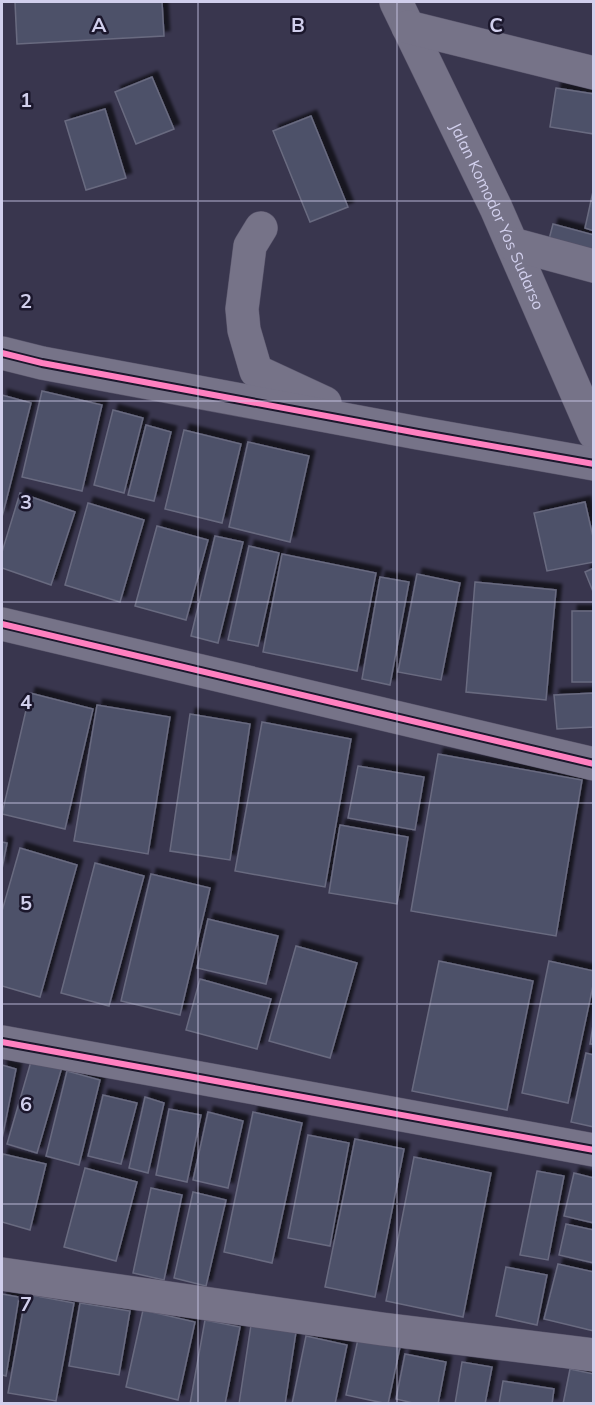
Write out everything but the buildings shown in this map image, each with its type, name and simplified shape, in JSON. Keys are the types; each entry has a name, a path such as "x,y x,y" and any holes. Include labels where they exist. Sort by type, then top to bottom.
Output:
{"street":[{"path":"402,14 594,73"},
{"name":"Jalan Komodor Yos Sudarso","path":"402,14 496,208 594,433"},
{"path":"261,228 250,246 242,309 244,330 256,371 317,400 418,433"},
{"path":"512,244 594,266"},
{"path":"2,353 42,363 594,465"},
{"path":"2,624 594,764"},
{"path":"2,1042 594,1150"},
{"path":"2,1274 382,1329 594,1355"}],"cycle path":[{"path":"2,353 42,363 594,464"},
{"path":"2,624 594,764"},
{"path":"2,1042 594,1150"}]}
